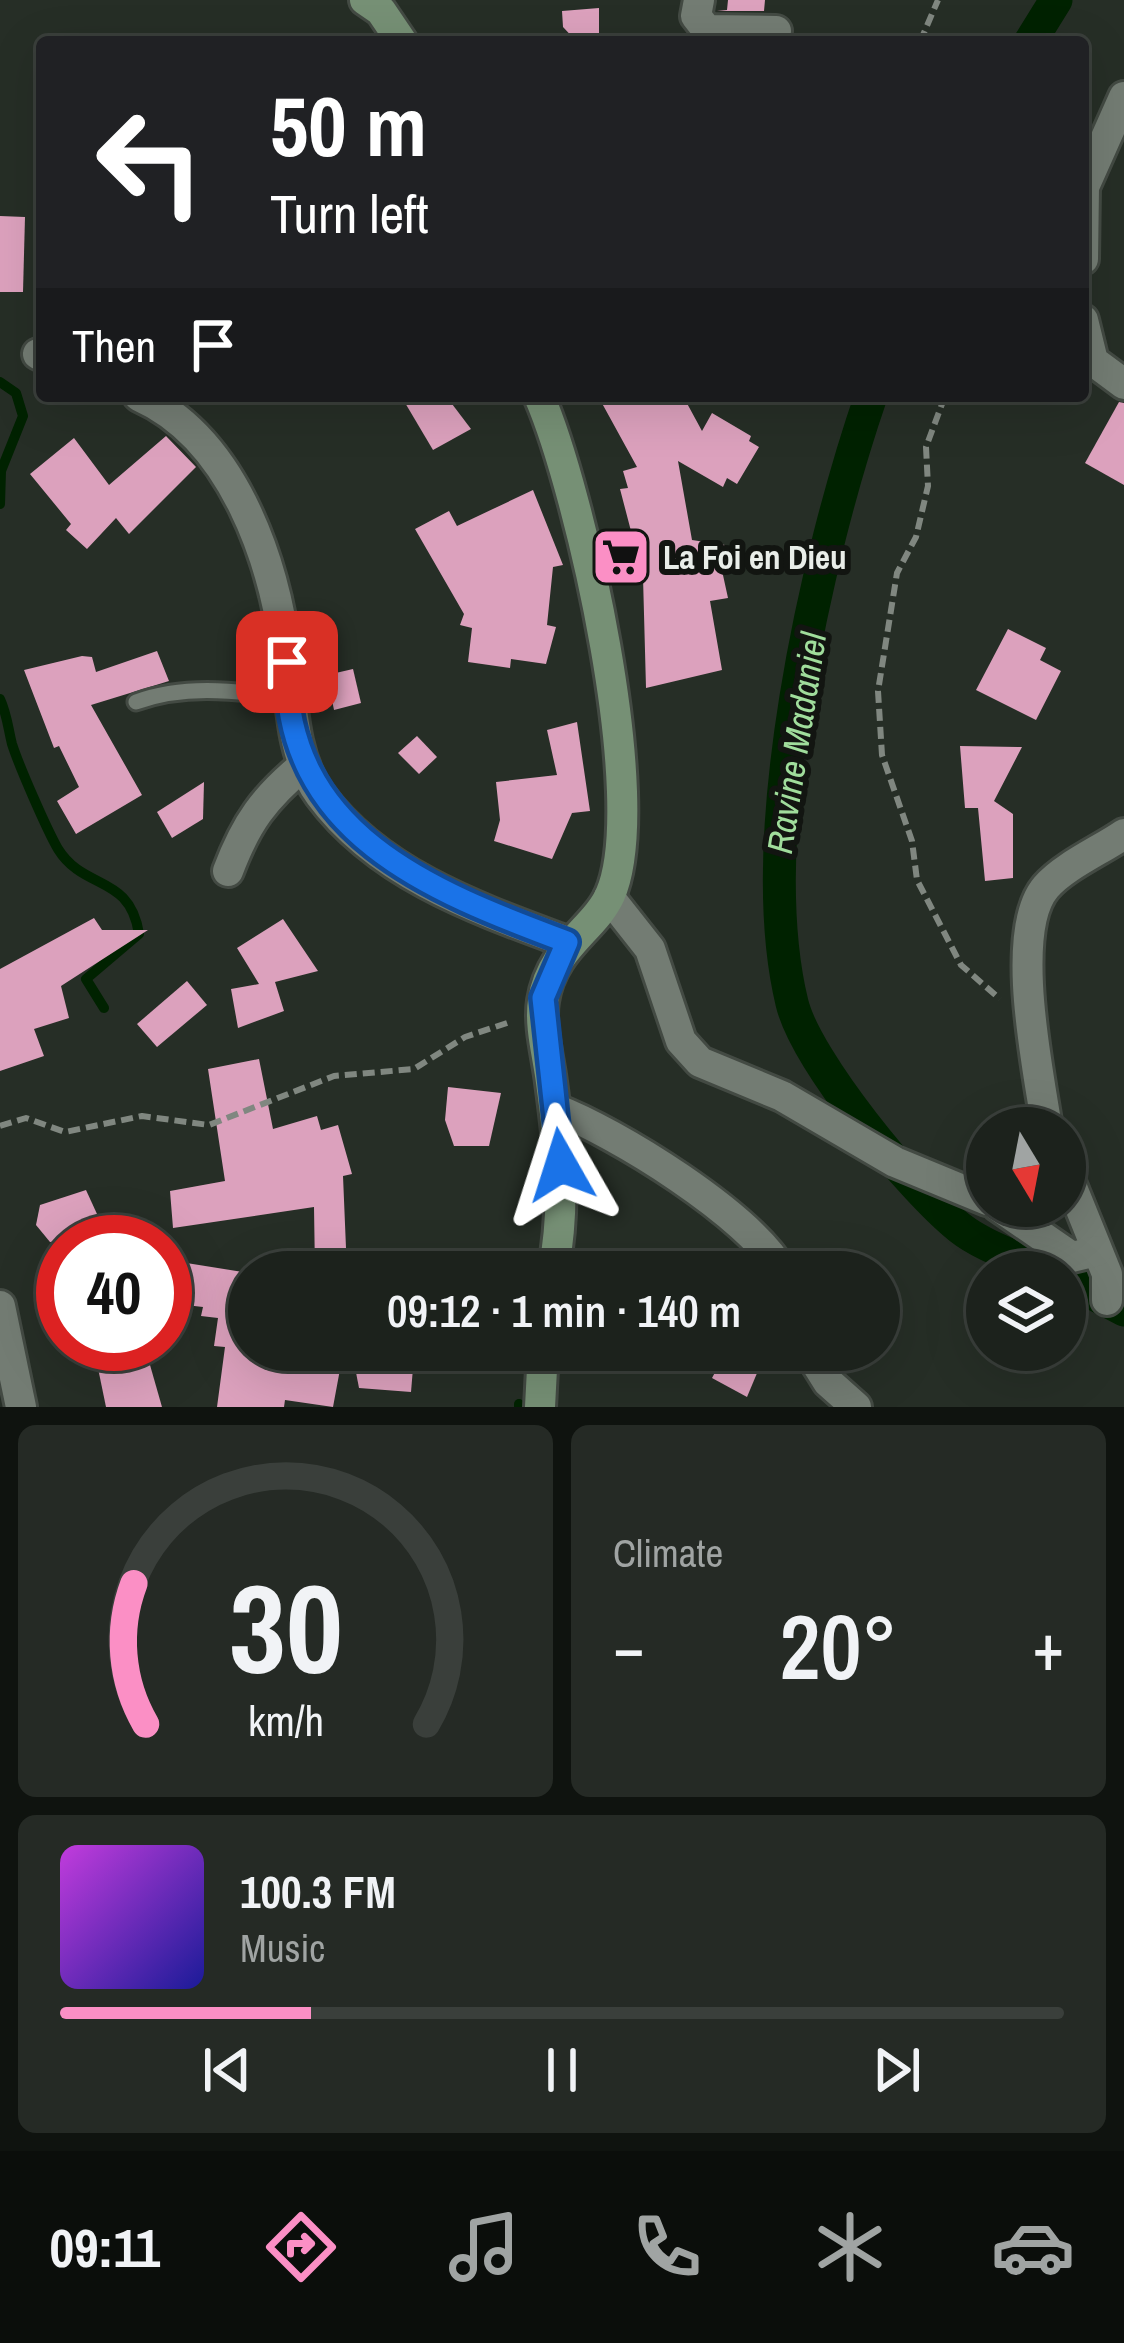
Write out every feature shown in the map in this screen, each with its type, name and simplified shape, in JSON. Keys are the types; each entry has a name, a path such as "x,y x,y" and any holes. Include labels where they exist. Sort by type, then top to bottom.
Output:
{"street":[{"path":"365,0 381,11 398,36"},
{"path":"699,0 696,16 707,30 776,31"},
{"path":"1089,176 1124,97"},
{"path":"1089,345 1093,361 1124,383"},
{"path":"148,402 197,435 232,484 250,524 282,629 286,697 304,765 319,795 402,871 472,907 567,942"},
{"path":"541,402 566,462 596,598 625,793 622,848 609,897 567,942 543,998 564,1218 557,1251"},
{"path":"228,871 260,802 304,765"},
{"path":"1044,1107 1030,1001 1030,929 1045,888 1124,834"},
{"path":"609,897 650,950 681,1041 700,1061 782,1096 895,1162 966,1191"},
{"path":"555,1109 604,1127 691,1187 760,1251"},
{"path":"1086,1223 1107,1274 1107,1300"},
{"path":"1028,1227 1072,1258 1097,1251"},
{"path":"0,1306 21,1407"},
{"path":"540,1407 542,1371"},
{"path":"821,1371 856,1407"}],"lane":[{"path":"136,702 159,693 214,689 286,697"}],"path":[{"path":"923,36 938,0"},
{"path":"944,402 926,447 928,486 916,537 897,573 878,691 882,755 912,841 917,880 961,965 1003,1000 1030,1001"},
{"path":"0,1126 26,1118 65,1132 142,1116 208,1125 334,1076 414,1069 465,1036 542,1012"}],"building":[{"path":"728,0 765,0 764,11 717,11 727,10"},
{"path":"599,8 599,36 571,36 563,27 562,11"},
{"path":"0,216 25,217 23,292 0,292"},
{"path":"405,402 451,402 471,429 433,450"},
{"path":"601,402 686,402 702,431 712,413 751,436 749,441 759,447 737,484 727,478 723,487 678,461 692,540 725,545 721,566 728,598 710,601 722,670 646,688 643,577 620,489 628,488 623,471 637,467"},
{"path":"1119,402 1124,403 1124,485 1085,463"},
{"path":"166,436 196,467 129,534 116,518 87,549 66,530 71,524 30,474 74,438 109,485"},
{"path":"533,490 563,565 553,567 547,625 556,627 546,664 511,659 510,668 468,662 472,628 460,625 464,614 415,529 449,511 457,526"},
{"path":"1008,629 1046,648 1040,660 1061,671 1036,720 976,690"},
{"path":"157,651 169,681 91,705 142,795 76,834 57,801 79,787 59,746 54,748 24,670 82,656 92,657 96,672"},
{"path":"353,669 361,703 334,710 327,675"},
{"path":"577,722 590,811 572,813 552,859 494,841 500,820 496,782 557,775 547,730"},
{"path":"417,736 437,757 419,774 398,753"},
{"path":"960,746 1022,747 994,801 1013,814 1013,878 985,881 978,808 965,808"},
{"path":"204,782 203,819 172,838 157,812"},
{"path":"94,918 102,930 148,930 61,986 69,1018 34,1029 44,1056 0,1071 0,969"},
{"path":"283,919 318,971 275,982 284,1011 238,1028 231,989 259,984 237,948"},
{"path":"187,981 207,1005 157,1047 137,1024"},
{"path":"259,1059 273,1129 317,1116 321,1130 338,1125 352,1174 343,1176 346,1251 315,1251 314,1207 192,1225 192,1215 172,1215 170,1191 225,1181 208,1069"},
{"path":"448,1087 501,1093 489,1146 454,1146 445,1120"},
{"path":"86,1190 97,1215 38,1215 40,1205"},
{"path":"192,1264 228,1270 228,1371 340,1371 333,1407 285,1400 284,1407 217,1407 225,1347 214,1346 218,1318 201,1316 203,1307 192,1306"},
{"path":"99,1371 152,1371 162,1407 106,1407"},
{"path":"356,1371 413,1371 411,1392 359,1388"},
{"path":"716,1371 758,1371 747,1397 712,1378"}],"waterway":[{"name":"Ravine Madaniel","path":"1034,36 1056,0"},
{"path":"0,382 16,393 23,416 1,471 0,504"},
{"name":"Ravine Madaniel","path":"869,402 811,615 785,781 782,936 792,1003 801,1028 839,1090 916,1185 960,1228 1000,1251"},
{"path":"0,699 12,744 58,849 80,872 116,892 134,915 139,934 86,979 104,1008"},
{"name":"Ravine Madaniel","path":"1086,1290 1124,1310"}],"place":[{"name":"La Foi en Dieu","path":"621,557"}],"route":[{"path":"287,662 286,697 304,765 319,795 341,817 402,871 472,907 567,942 543,998 542,1012 561,1165"}]}
